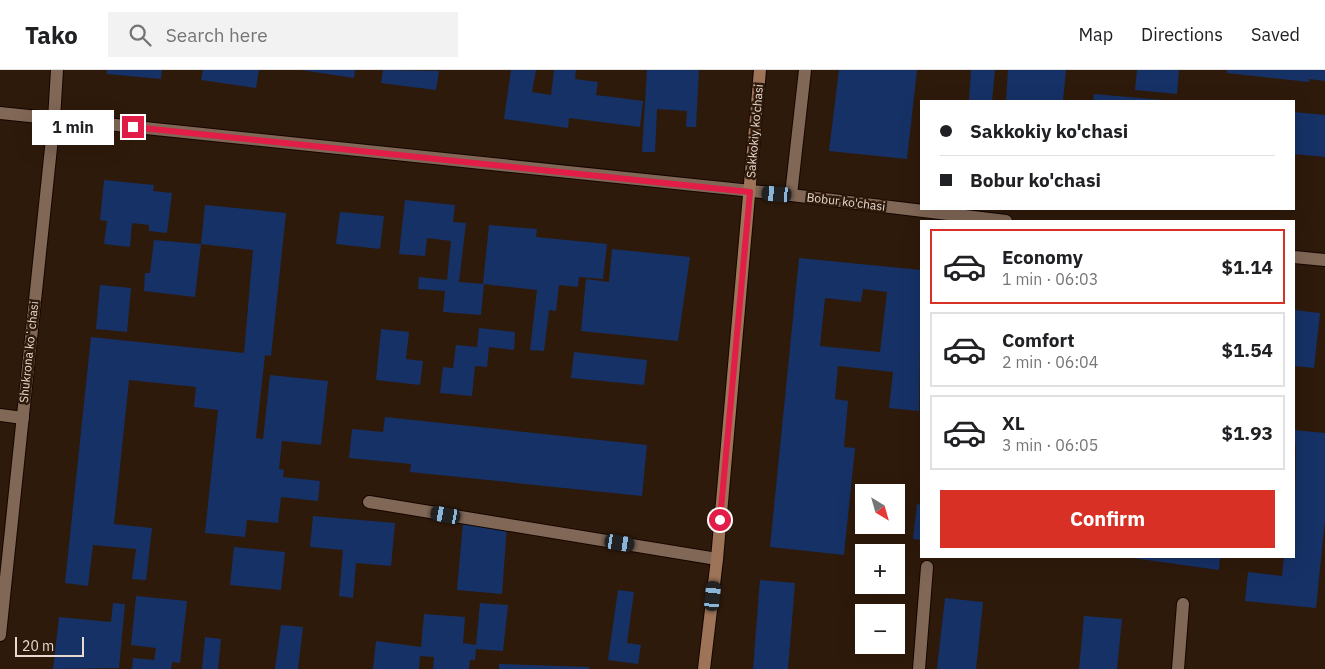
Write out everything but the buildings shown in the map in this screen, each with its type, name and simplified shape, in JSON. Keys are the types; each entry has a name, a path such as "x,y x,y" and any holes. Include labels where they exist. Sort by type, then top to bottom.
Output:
{"street":[{"name":"Shukrona koʻchasi","path":"0,634 54,119 57,70"},
{"name":"Sakkokiy ko'chasi","path":"704,669 717,559 760,70"},
{"path":"791,195 805,70"},
{"name":"Bobur ko'chasi","path":"0,113 791,195 998,220"},
{"path":"1295,256 1325,260"},
{"path":"0,415 22,418"},
{"path":"369,502 717,559"},
{"path":"919,669 927,567"},
{"path":"1178,669 1183,604"}],"route":[{"path":"133,127 750,192 720,520"}]}
